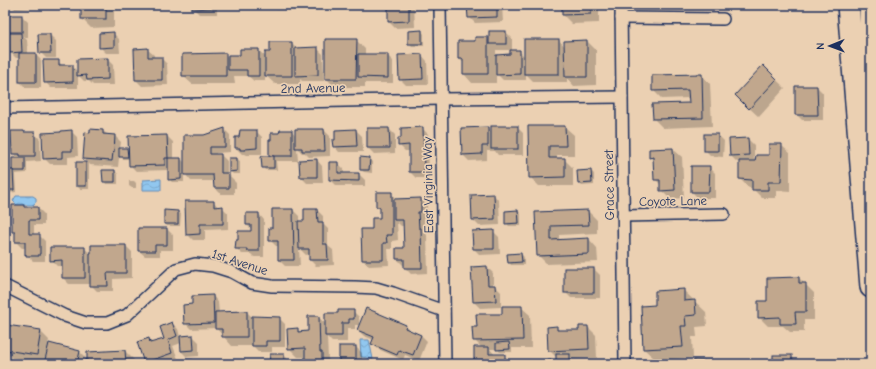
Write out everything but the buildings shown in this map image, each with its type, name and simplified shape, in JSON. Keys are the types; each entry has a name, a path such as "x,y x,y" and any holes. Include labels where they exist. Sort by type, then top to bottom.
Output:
{"highway":[{"path":"848,5 871,287"},
{"path":"870,5 871,191"}],"street":[{"name":"East Virginia Way","path":"440,5 445,364"},
{"name":"Grace Street","path":"621,5 625,364"},
{"path":"621,18 723,19"},
{"name":"2nd Avenue","path":"5,108 441,99 622,97"},
{"name":"Coyote Lane","path":"623,216 724,214"},
{"name":"1st Avenue","path":"5,286 65,316 86,323 107,323 127,314 176,269 195,264 213,266 232,272 252,283 272,286 376,288 444,311"}],"water":[{"path":"161,179 161,190 143,190 143,180"},
{"path":"16,196 33,196 36,198 36,202 33,205 17,205 13,201"},
{"path":"360,340 369,340 373,359 361,357"}]}
